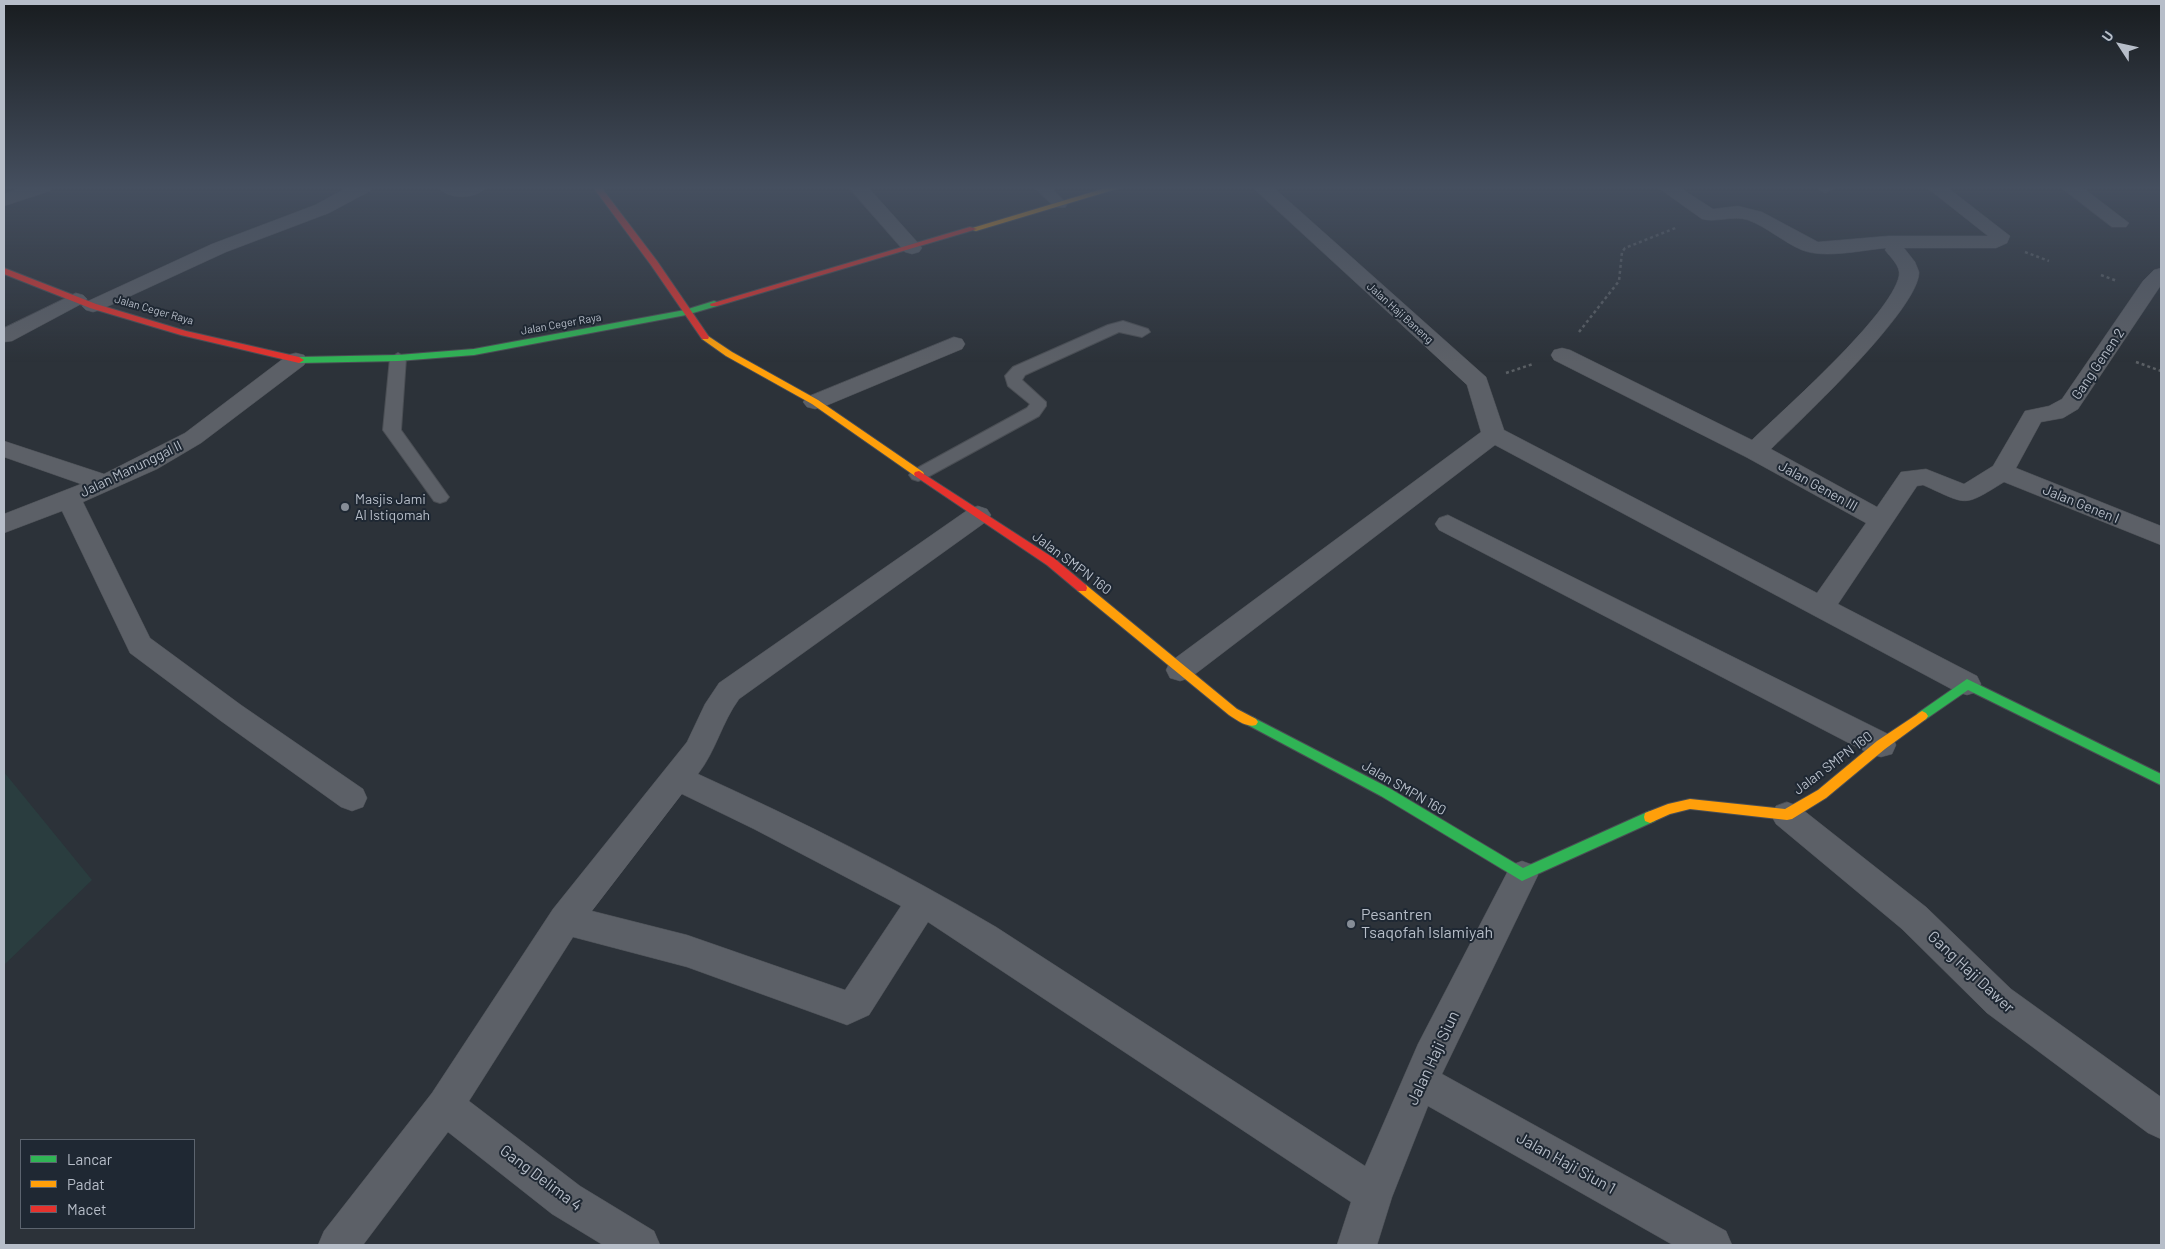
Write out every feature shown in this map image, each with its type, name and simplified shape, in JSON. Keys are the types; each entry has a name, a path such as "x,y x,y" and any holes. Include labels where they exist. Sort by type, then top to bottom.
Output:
{"street":[{"path":"4,336 226,245"},
{"name":"Jalan SMPN 160","path":"641,245 704,336 729,354 815,402 978,516 1051,562 1233,712 1385,792 1522,876"},
{"name":"Jalan Ceger Raya","path":"4,271 85,302 184,333 296,360 398,358 474,352 686,312 921,245"},
{"name":"Jalan Haji Baneng","path":"1326,245 1478,382"},
{"path":"1809,245 1818,248 1850,245"},
{"path":"1755,451 1849,357 1894,305 1907,285 1910,274 1906,264 1895,250"},
{"name":"Gang Genen 2","path":"1822,606 1910,478 1926,477 1966,494 2002,472 2033,416 2055,413 2070,404 2150,285 2161,274"},
{"path":"815,402 954,344"},
{"name":"Jalan Genen III","path":"1562,355 1755,451 1880,520"},
{"name":"Jalan Manunggal II","path":"4,524 153,461 194,437 296,360"},
{"path":"1478,382 1493,434 1967,684 2161,780"},
{"path":"1180,670 1412,498 1493,434"},
{"path":"4,450 104,483"},
{"name":"Jalan Genen I","path":"2002,472 2161,536"},
{"path":"69,498 140,645 230,713 352,798"},
{"path":"338,1245 445,1106 565,920 677,778 702,742 712,715 729,691 978,516"},
{"path":"1448,524 1881,745"},
{"name":"Jalan SMPN 160","path":"1788,815 1822,794 1881,745 1967,684"},
{"path":"677,778 765,819 926,903 984,938 1372,1193"},
{"path":"1522,876 1668,809 1690,804 1788,815"},
{"name":"Gang Haji Dawer","path":"1788,815 1914,918 1999,1001 2161,1120"},
{"name":"Jalan Haji Siun","path":"1357,1245 1372,1193 1420,1082 1522,876"},
{"path":"565,920 687,951 847,1008 857,1003 916,912 926,903"},
{"name":"Jalan Haji Siun 1","path":"1420,1082 1712,1245"},
{"name":"Gang Delima 4","path":"445,1106 566,1200 640,1245"}],"lane":[{"path":"918,475 1033,412 1038,406 1038,402 1014,382 1013,376 1019,371 1114,328 1123,326 1142,332"},
{"path":"398,358 392,424 393,434 440,497"}],"path":[{"path":"1478,382 1562,355 1618,281 1622,252 1625,248 1632,245"}],"shaded area":[{"path":"4,772 92,880 4,965"}],"traffic: fast":[{"path":"299,360 398,358 474,352 686,312 714,304"},
{"path":"1922,716 1967,684 2161,780"},
{"path":"1252,722 1385,792 1522,875 1650,817"}],"traffic: slow":[{"path":"705,337 729,354 815,402 919,474"},
{"path":"1082,588 1233,712 1252,722"},
{"path":"1650,817 1668,809 1690,804 1787,815 1822,794 1881,745 1922,716"}],"traffic: jam":[{"path":"641,245 705,337"},
{"path":"714,304 917,245"},
{"path":"4,271 93,306 184,333 299,360"},
{"path":"919,474 1051,562 1082,588"}],"place":[{"name":"Masjis Jami Al Istiqomah","path":"345,507"},
{"name":"Pesantren Tsaqofah Islamiyah","path":"1351,924"}]}
